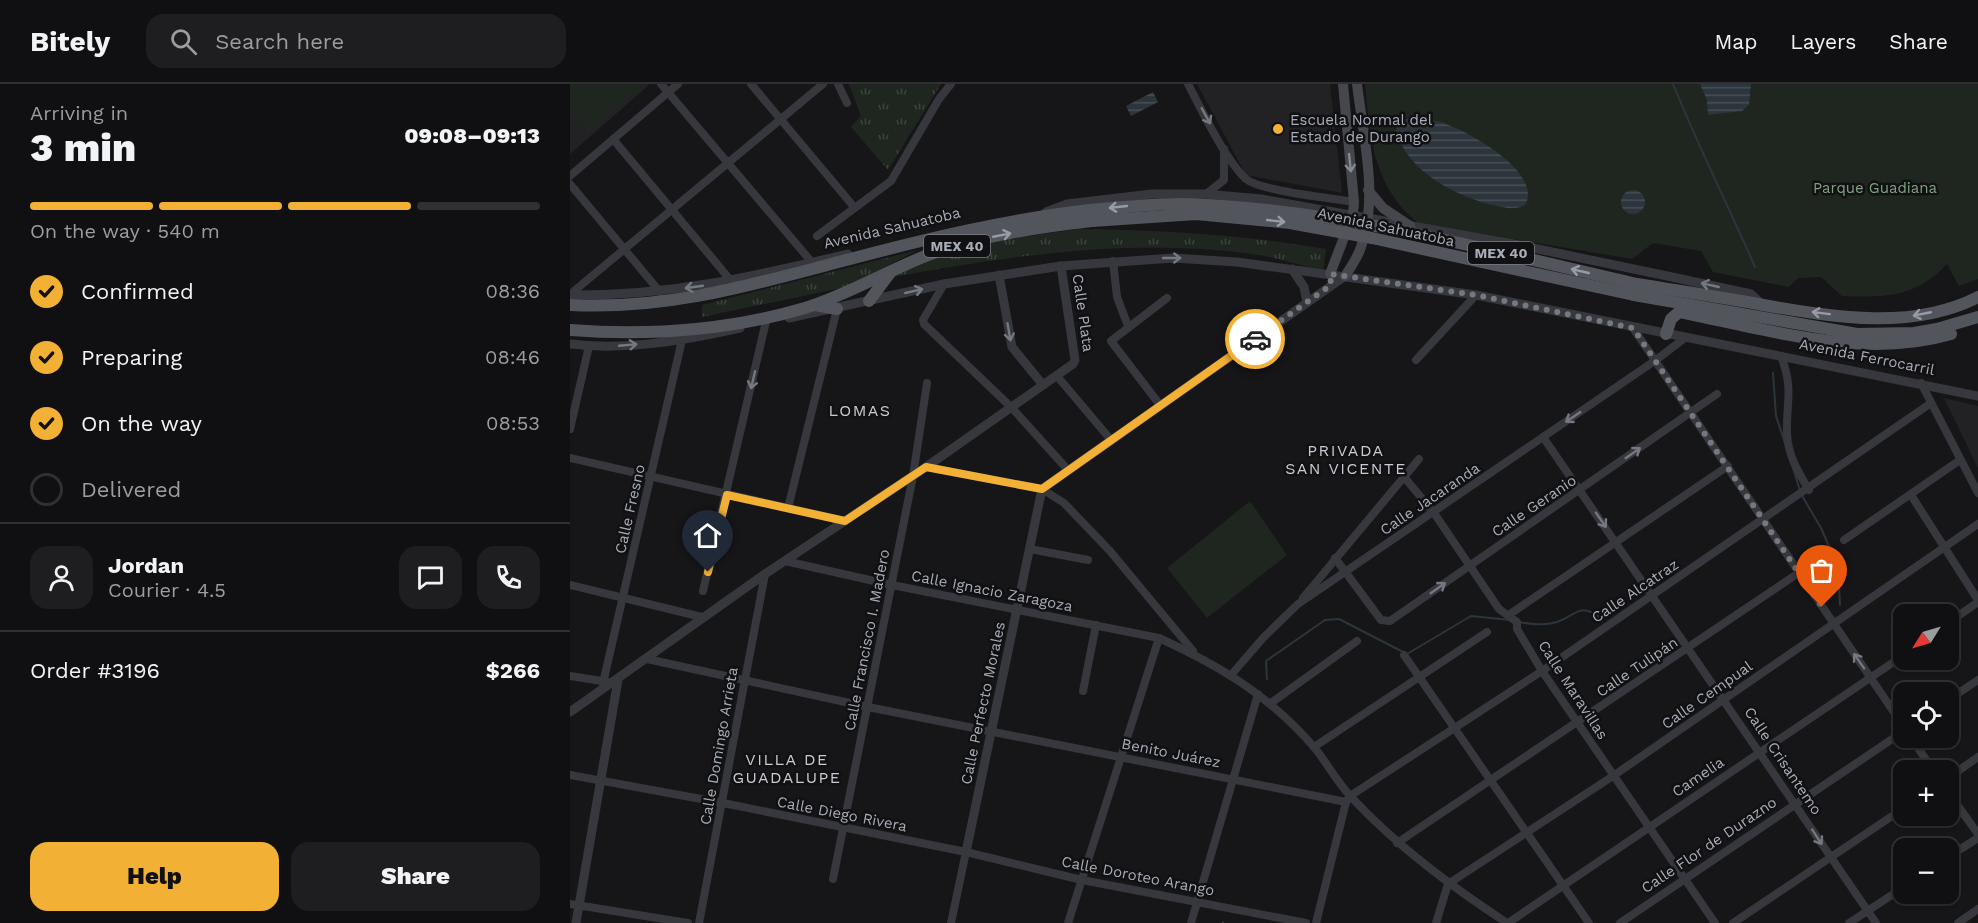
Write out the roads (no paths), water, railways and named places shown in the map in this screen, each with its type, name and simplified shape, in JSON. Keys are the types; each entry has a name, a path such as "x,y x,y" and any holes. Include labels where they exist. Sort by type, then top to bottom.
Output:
{"main road":[{"path":"1331,279 1353,214 1354,202 1343,84"},
{"path":"1345,276 1361,249 1369,217 1357,84"},
{"path":"1353,189 1368,190 1383,208 1410,226"},
{"name":"Avenida Sahuatoba","path":"833,304 893,270 936,252 984,238 1091,215 1206,204 1289,211 1440,240 1635,290 1857,334 1914,333 1978,317"},
{"name":"MEX 40","path":"1035,216 1091,215"},
{"name":"Avenida Sahuatoba","path":"572,295 613,308 710,296 815,265 1035,216"},
{"path":"869,301 893,270"},
{"name":"Avenida Sahuatoba","path":"1635,290 1882,320 1940,310 1978,297"},
{"name":"MEX 40","path":"766,320 814,305 833,304"},
{"path":"1666,334 1671,319 1679,312 1848,344 1874,346 1928,340 1978,325"},
{"name":"Avenida Sahuatoba","path":"570,330 630,334 766,320"}],"street":[{"path":"661,84 815,265"},
{"path":"570,176 678,84"},
{"path":"751,84 854,207"},
{"path":"572,295 823,84"},
{"path":"838,84 847,103"},
{"path":"817,236 891,181 939,99 951,84"},
{"path":"1188,84 1223,148 1242,174 1252,183 1354,202"},
{"path":"614,139 732,282"},
{"path":"1205,194 1224,180 1223,148"},
{"path":"570,184 623,251 660,292"},
{"path":"1035,216 1067,204 1117,196 1205,194 1262,199 1519,245 1751,294 1764,305"},
{"name":"Avenida Sahuatoba","path":"570,344 589,346 682,340 833,304 869,301 944,284 999,275 1113,261 1173,258 1237,262 1292,269 1331,279"},
{"path":"1113,261 1117,297 1128,326"},
{"name":"Avenida Sahuatoba","path":"572,295 660,292 732,282 815,265"},
{"name":"Calle Plata","path":"1057,375 1075,360 1061,266"},
{"path":"1292,269 1304,287 1307,302"},
{"path":"999,275 1012,347 1043,385"},
{"path":"1042,489 1307,302 1331,279 1345,276 1476,295 1686,337"},
{"path":"944,284 923,320 924,324 1012,408 1068,470"},
{"path":"1416,360 1476,295"},
{"path":"1160,405 1111,341 1167,298"},
{"path":"788,508 833,304"},
{"path":"703,591 766,320"},
{"path":"1633,328 1893,712"},
{"name":"Calle Jacaranda","path":"1232,674 1267,633 1298,604 1434,513 1686,337"},
{"name":"Avenida Ferrocarril","path":"1686,337 1978,396"},
{"name":"Calle Fresno","path":"603,683 682,340"},
{"path":"570,429 589,346"},
{"path":"1781,356 1790,380 1787,434 1790,453 1809,490"},
{"path":"570,712 618,681 702,617 913,476 1057,375 1111,440"},
{"name":"Calle Francisco I. Madero","path":"833,879 913,476 927,383"},
{"path":"1921,383 1978,493"},
{"name":"Calle Geranio","path":"1347,572 1382,620 1390,621 1718,394"},
{"name":"Calle Alcatraz","path":"1348,799 1809,490 1931,403"},
{"name":"Calle Crisantemo","path":"1543,437 1725,699 1876,923"},
{"path":"570,458 845,521"},
{"path":"1298,604 1335,558 1406,478 1419,459"},
{"path":"1844,540 1959,460"},
{"path":"1510,614 1728,466"},
{"path":"926,467 1042,489 1064,503 1102,543 1196,655"},
{"name":"Calle Maravillas","path":"1406,478 1434,513 1499,609 1510,614 1517,621 1517,629 1542,671 1714,923"},
{"name":"Calle Perfecto Morales","path":"951,923 1042,489"},
{"path":"1911,495 1942,548 1978,601 1959,615"},
{"name":"Calle Cempual","path":"1448,885 1613,776 1978,524"},
{"path":"1030,549 1088,560"},
{"path":"1335,558 1347,572"},
{"name":"Calle Ignacio Zaragoza","path":"785,561 892,585 1159,638 1232,674"},
{"name":"Calle Tulipán","path":"1397,843 1800,572"},
{"name":"Calle Domingo Arrieta","path":"699,923 765,574"},
{"path":"570,585 702,617"},
{"path":"1083,692 1096,625"},
{"path":"1314,747 1487,632"},
{"path":"1068,923 1159,638"},
{"path":"1271,703 1357,641"},
{"path":"1404,655 1589,923"},
{"name":"Benito Juárez","path":"646,659 868,707 1235,780 1348,799"},
{"name":"Camelia","path":"1507,923 1893,663"},
{"path":"1232,674 1271,703 1314,747 1348,799 1448,885 1507,923"},
{"path":"570,676 603,683 618,681"},
{"path":"1959,693 1978,680"},
{"path":"576,923 574,905 601,781 618,681"},
{"path":"1191,923 1235,780 1258,694"},
{"name":"Calle Flor de Durazno","path":"1620,923 1893,736"},
{"path":"1959,771 1978,758"},
{"name":"Calle Diego Rivera","path":"570,775 966,852"},
{"path":"1316,923 1348,799"},
{"path":"1959,808 1978,836 1959,849"},
{"path":"1733,923 1893,815"},
{"name":"Calle Doroteo Arango","path":"966,852 1082,880 1306,923"},
{"path":"1436,923 1448,885"},
{"path":"1850,923 1893,894"},
{"path":"574,905 688,923"},
{"path":"1958,923 1978,909"}],"waterway":[{"path":"1673,84 1755,267"},
{"path":"1773,373 1776,416 1785,443"},
{"path":"1793,468 1801,494 1821,528 1838,567 1840,605"},
{"path":"1518,622 1552,623 1583,610 1601,618"},
{"path":"1267,679 1266,661 1325,620 1339,619 1407,654 1471,616 1510,620"}],"place":[{"name":"Escuela Normal del Estado de Durango","path":"1278,129"}],"district":[{"name":"LOMAS","path":"860,410"},
{"name":"PRIVADA SAN VICENTE","path":"1346,459"},
{"name":"VILLA DE GUADALUPE","path":"787,768"}],"park label":[{"name":"Parque Guadiana","path":"1875,188"}]}
